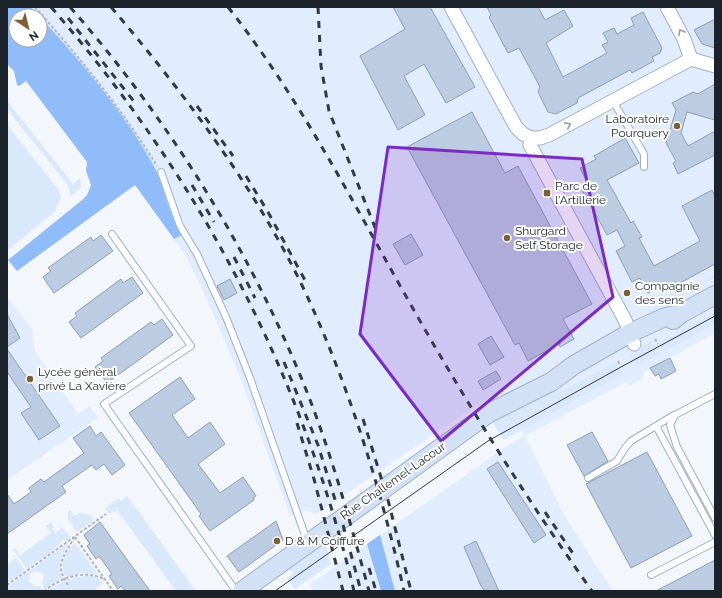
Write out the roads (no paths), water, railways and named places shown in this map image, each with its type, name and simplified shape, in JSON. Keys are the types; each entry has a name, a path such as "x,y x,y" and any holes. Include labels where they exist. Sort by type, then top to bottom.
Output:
{"street":[{"path":"451,7 516,127 523,134 531,138 549,136 692,59 715,66"},
{"path":"667,7 684,38 692,59"},
{"path":"531,138 530,145 625,320 632,338"},
{"name":"Rue Challemel-Lacour","path":"242,591 489,413 551,382 573,376 663,318 682,313 715,295"}],"lane":[{"path":"613,101 644,154 644,167"},
{"path":"161,172 180,226 197,254 247,371 308,542"},
{"path":"112,234 191,346 104,404 236,591"},
{"path":"588,478 614,464 620,459 627,444 675,415 715,394"},
{"path":"675,415 670,425 673,438 715,518"},
{"path":"656,426 715,535"},
{"path":"651,575 715,542"}],"tram line":[{"path":"275,591 488,441 715,316"}],"railway":[{"path":"51,7 104,72 153,139 198,208 238,280 274,354 305,431 332,510 354,591"},
{"path":"70,7 137,89 168,132 197,176 250,268 307,391 327,447 345,505 369,591"},
{"path":"111,7 139,40 219,146 244,183 289,259 324,333 364,442 404,591"},
{"path":"228,7 254,41 301,113 473,410 519,484 592,591"},
{"path":"318,7 321,66 329,111 378,235"},
{"path":"68,18 136,104"},
{"path":"197,106 233,156"},
{"path":"246,176 268,212 306,282"},
{"path":"192,185 214,222"},
{"path":"234,257 255,298"},
{"path":"284,362 318,445 337,506"},
{"path":"363,419 388,500 411,591"},
{"path":"297,423 314,479 343,591"},
{"path":"545,512 574,555"},
{"path":"343,525 361,591"},
{"path":"369,568 376,591"}],"place":[{"name":"Laboratoire Pourquery","path":"677,126"},
{"name":"Parc de l'Artillerie","path":"547,193"},
{"name":"Shurgard Self Storage","path":"507,238"},
{"name":"Compagnie des sens","path":"627,293"},
{"name":"Lycée général privé La Xavière","path":"30,379"},
{"name":"D & M Coiffure","path":"277,541"}]}
